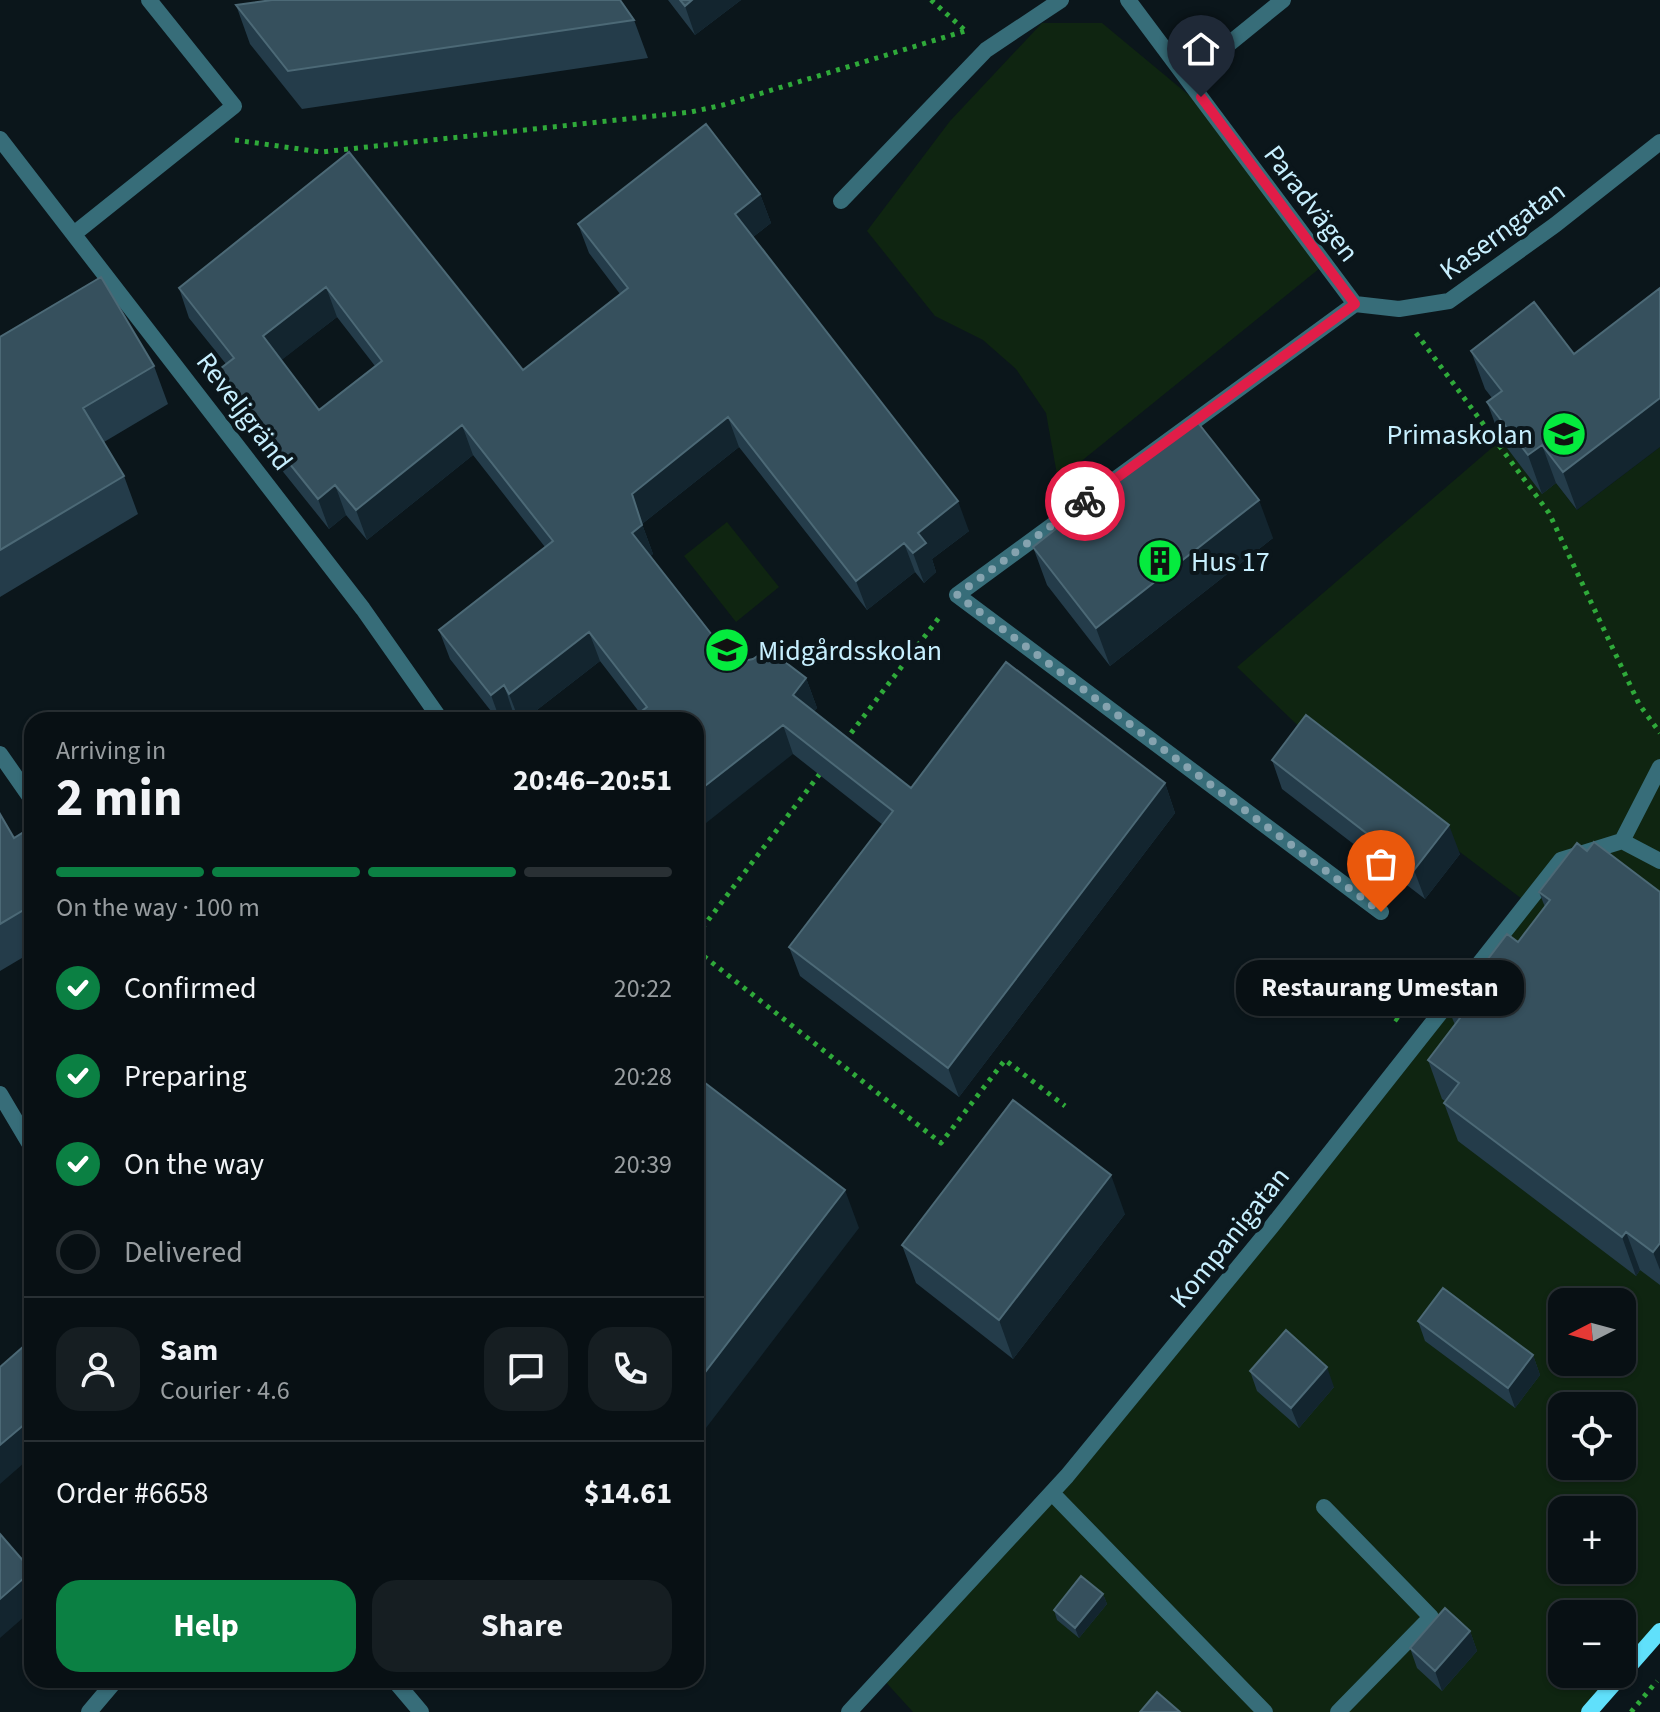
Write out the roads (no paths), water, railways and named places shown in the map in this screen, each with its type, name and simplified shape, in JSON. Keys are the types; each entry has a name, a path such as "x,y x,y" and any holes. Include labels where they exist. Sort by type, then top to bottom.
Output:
{"main road":[{"path":"1589,1712 1660,1631"}],"street":[{"path":"75,233 234,106 149,0"},
{"path":"841,201 986,50 1061,0"},
{"name":"Paradvägen","path":"1128,0 1355,304"},
{"path":"1187,78 1283,0"},
{"name":"Reveljgränd","path":"0,139 363,609 435,712"},
{"name":"Kaserngatan","path":"1355,304 1399,309 1449,301 1555,225 1660,142"},
{"path":"1355,304 957,595 1381,912"},
{"path":"0,754 24,788"},
{"path":"1660,767 1622,841 1660,861"},
{"name":"Kompanigatan","path":"849,1712 1052,1493 1272,1226 1561,860 1622,841"},
{"path":"0,1094 24,1133"},
{"path":"1052,1493 1265,1712"},
{"path":"1324,1507 1431,1617 1338,1712"},
{"path":"89,1712 109,1688"},
{"path":"401,1688 421,1712"}],"place":[{"name":"Primaskolan","path":"1564,434"},
{"name":"Hus 17","path":"1160,561"},
{"name":"Midgårdsskolan","path":"727,650"},
{"name":"Restaurang Umestan","path":"1381,912"}]}
